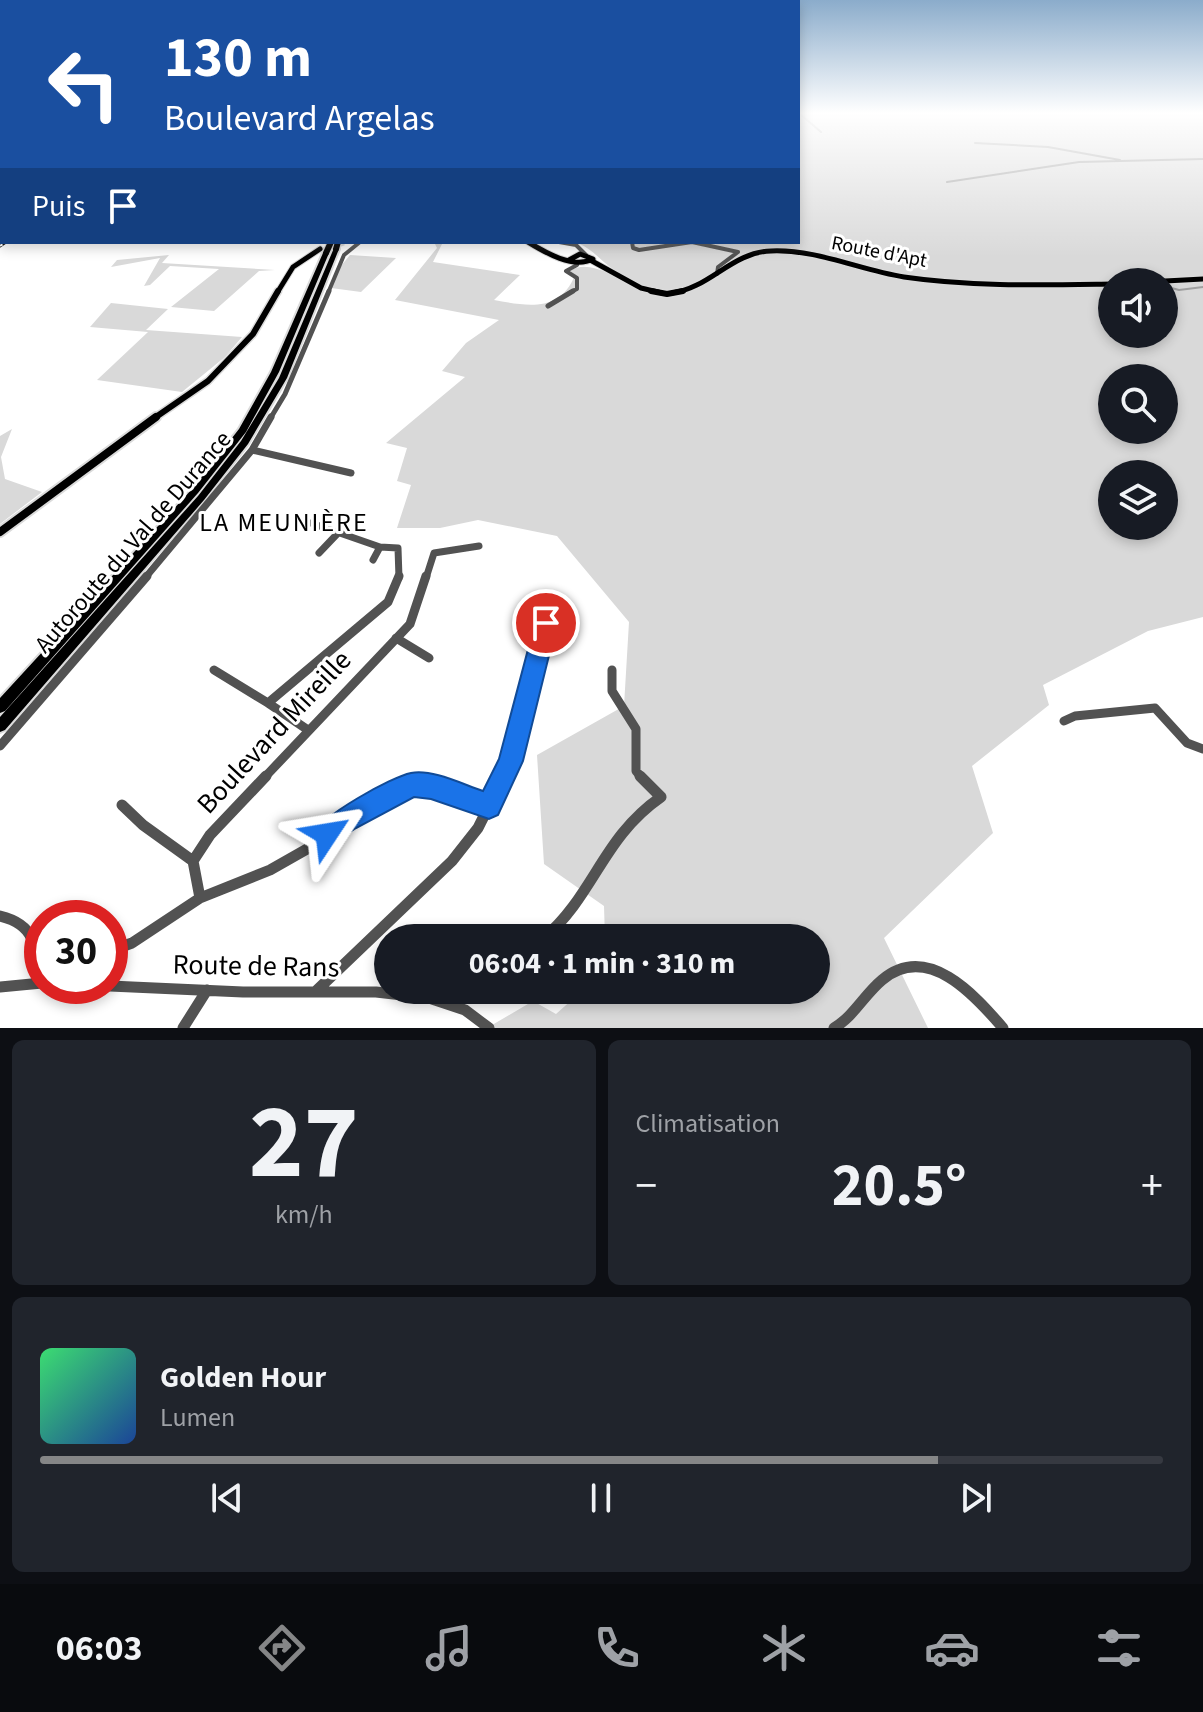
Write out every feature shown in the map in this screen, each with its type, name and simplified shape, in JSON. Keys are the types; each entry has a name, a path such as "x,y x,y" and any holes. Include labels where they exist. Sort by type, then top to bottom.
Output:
{"highway":[{"name":"Autoroute du Val de Durance","path":"0,707 175,514 234,442 270,383 339,246"},
{"name":"Autoroute du Val de Durance","path":"0,726 201,498 245,442 283,378 339,246"}],"main road":[{"path":"533,244 573,259 586,255"},
{"path":"0,532 88,465 208,381 253,334 284,283 301,262 339,246"},
{"name":"Route d'Apt","path":"586,255 638,289 668,294 688,292 746,255 761,252 816,257 906,277 1098,284"},
{"name":"Route d'Apt","path":"573,259 610,270"},
{"path":"585,265 592,261"},
{"path":"1178,280 1203,279"}],"street":[{"path":"578,244 586,255"},
{"path":"548,306 577,289 577,278 566,271 578,244"},
{"path":"632,244 633,248 639,250 679,244"},
{"path":"701,244 738,252 718,267 717,274"},
{"path":"0,746 252,450 285,394 344,255 339,246"},
{"path":"252,450 307,460 351,473"},
{"path":"268,703 388,602 399,581 398,548 380,547 311,523"},
{"path":"319,553 339,532"},
{"name":"Boulevard Mireille","path":"193,861 210,835 415,617 434,553 479,546"},
{"path":"373,560 380,547"},
{"path":"315,992 467,844 511,761 549,615"},
{"path":"396,638 429,658"},
{"path":"214,670 308,730"},
{"path":"559,924 579,899 598,862 618,834 641,808 661,797 636,771 636,729 612,691 612,670"},
{"path":"1064,721 1075,716 1155,708 1163,712 1178,738 1203,749"},
{"path":"128,944 200,898 270,870 307,849 346,819 412,785 431,787 489,806"},
{"path":"122,805 143,825 193,861 200,898"},
{"path":"0,916 20,920 24,925"},
{"path":"834,1028 846,1021 880,982 899,966 911,964 940,972 957,982 984,1005 1003,1028"},
{"path":"0,987 24,984"},
{"name":"Route de Rans","path":"128,987 374,992"},
{"path":"183,1028 207,990"},
{"name":"Route de Rans","path":"452,1004 489,1028"}],"shaded area":[{"path":"800,161 1203,161 1203,617 1148,631 1043,685 1049,705 972,766 993,833 884,938 928,1028 487,1028 528,1004 538,1004 556,1014 567,1004 830,1004 830,924 605,924 604,906 544,864 537,755 624,706 629,622 557,536 478,520 440,528 397,528 411,485 397,481 407,448 386,443 465,377 442,371 466,343 499,320 395,300 437,248 435,244 442,244 433,262 520,275 494,300 518,304 541,304 561,296 575,275 570,271 579,267 607,272 613,269 580,244 800,244"},
{"path":"169,255 162,263 275,270 259,271 214,311 171,307 219,269 170,266 150,285 144,286 160,258 111,267 117,260"},
{"path":"350,255 396,258 361,292 331,288 340,267"},
{"path":"111,303 168,309 146,330 242,337 225,357 182,392 97,380 148,332 90,327"},
{"path":"12,429 1,457 5,479 42,492 0,524 0,436"}],"waterway":[{"path":"947,182 1079,162 1121,161"},
{"path":"1178,290 1203,287"}],"tunnel":[{"path":"320,251 341,244"}],"district":[{"name":"LA MEUNIÈRE","path":"284,522"}],"route":[{"path":"327,834 346,819 412,785 431,787 489,806 511,761 546,623"}]}
